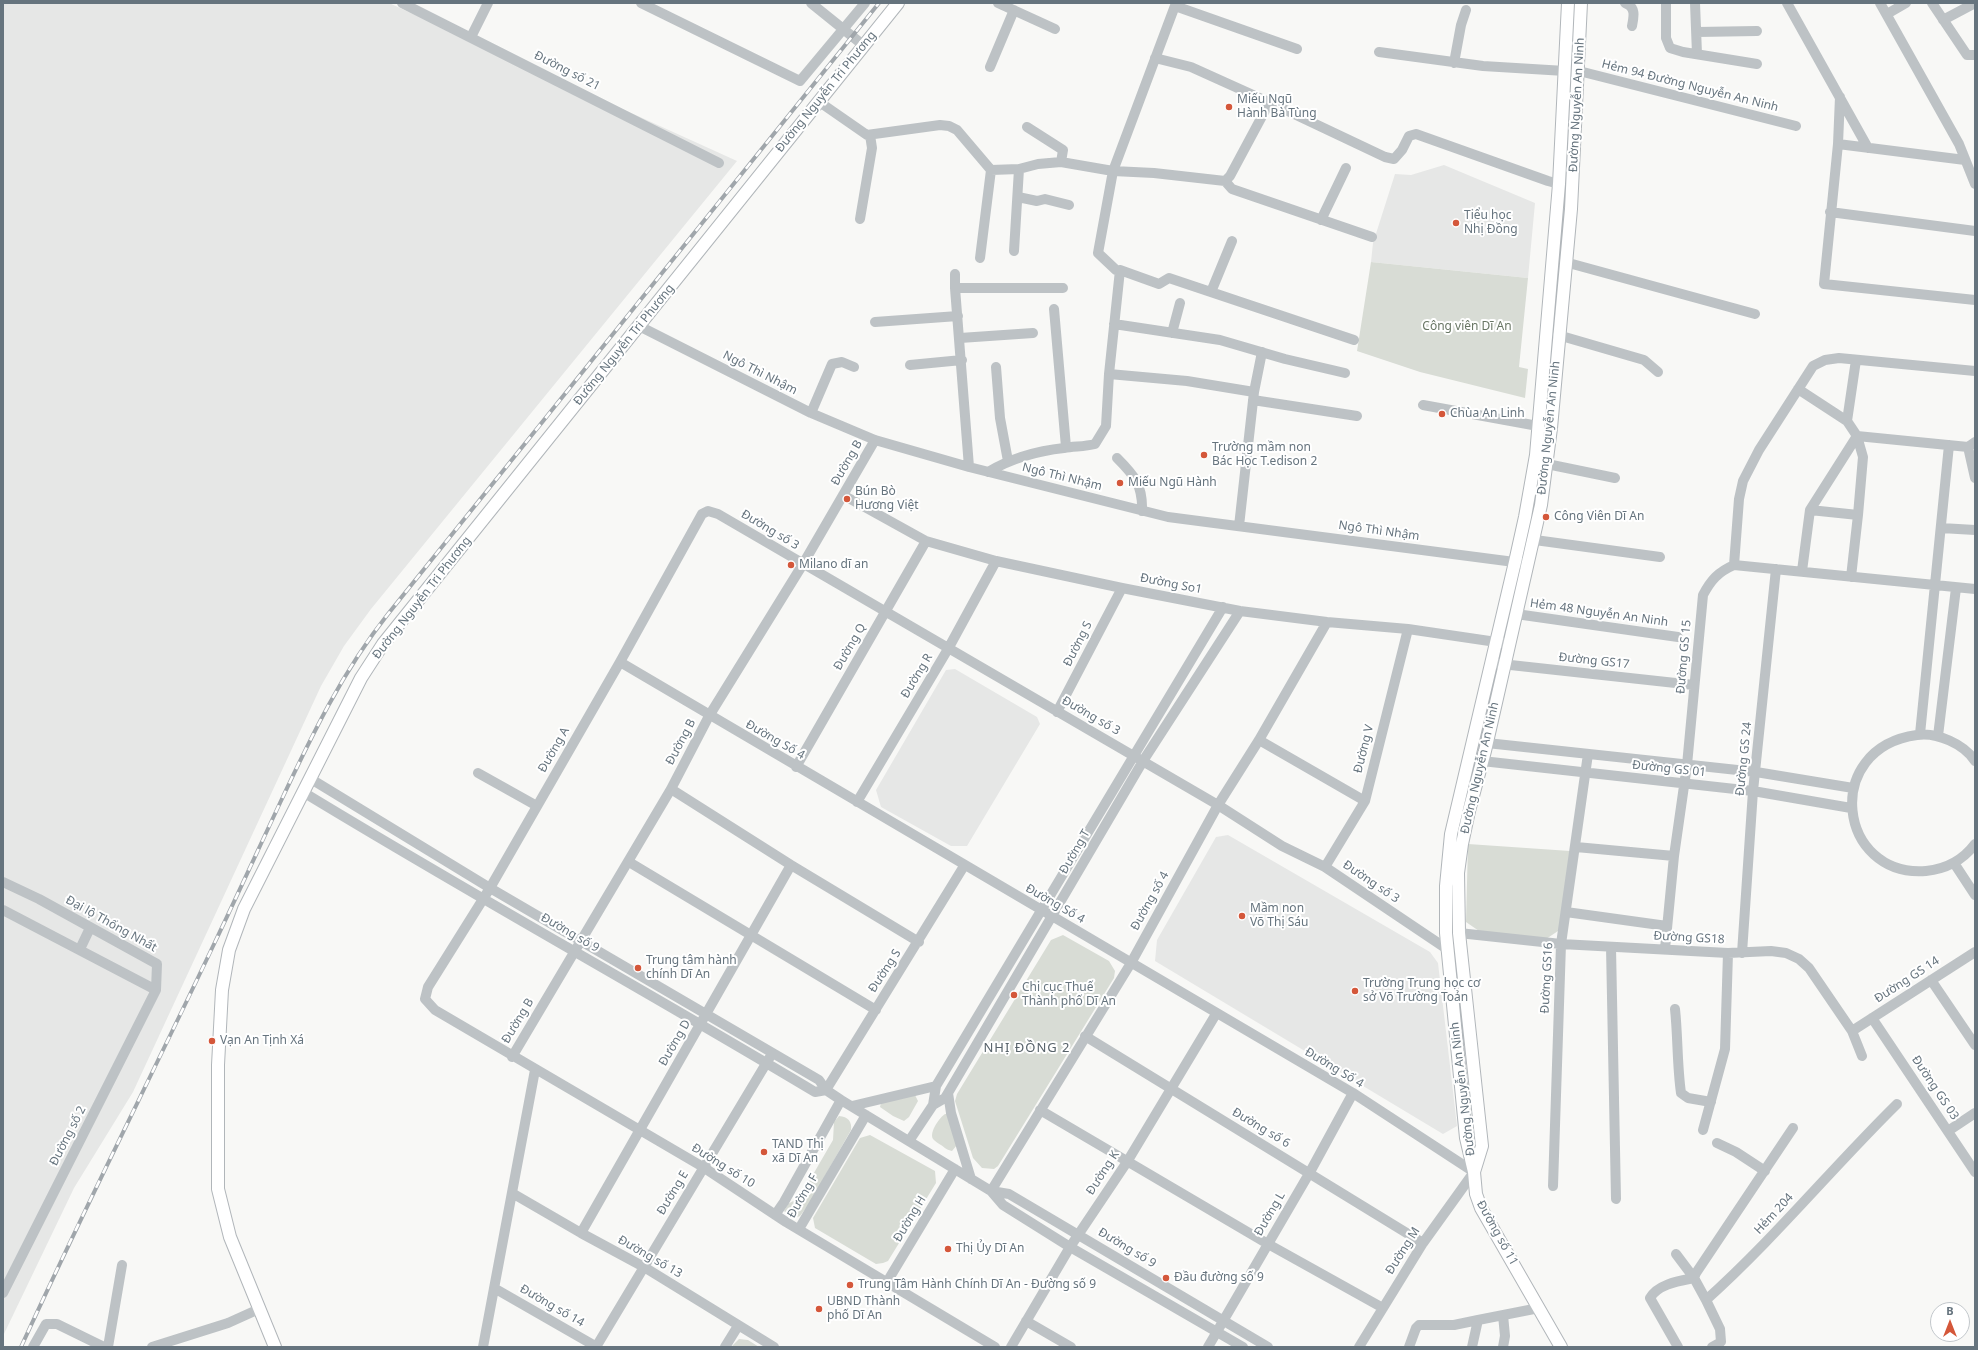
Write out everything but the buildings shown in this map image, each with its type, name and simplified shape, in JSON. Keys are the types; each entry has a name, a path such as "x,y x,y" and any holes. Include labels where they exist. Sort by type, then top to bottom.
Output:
{"main road":[{"name":"Đường Nguyễn Tri Phương","path":"275,1347 230,1237 218,1189 218,1065 220,1002 228,957 238,923 362,678 383,644 898,3"},
{"name":"Đường Nguyễn An Ninh","path":"1474,1172 1482,1146 1459,933 1458,874 1462,844 1487,743 1504,665 1503,643 1515,562 1532,484 1559,184 1568,3"},
{"name":"Đường Nguyễn An Ninh","path":"1474,1172 1466,1138 1447,949 1446,886 1448,849 1492,663 1516,614 1535,540 1551,428 1558,335 1573,185 1582,3"},
{"path":"1559,184 1573,185"},
{"path":"1538,426 1551,428"},
{"path":"1473,741 1487,743"},
{"path":"1469,759 1482,761"},
{"path":"1446,933 1459,933"},
{"name":"Đường số 11","path":"1474,1172 1476,1194 1481,1208 1561,1347"}],"street":[{"name":"Đường số 21","path":"402,3 471,36 719,163"},
{"path":"471,36 488,3"},
{"path":"641,3 800,81 865,3"},
{"path":"812,3 863,45"},
{"path":"998,3 1055,28"},
{"path":"1625,3 1633,8 1634,12 1632,26"},
{"path":"1666,3 1666,38 1670,48 1757,64"},
{"path":"1695,3 1697,54"},
{"path":"1787,3 1868,148"},
{"path":"1880,3 1959,144 1975,184"},
{"path":"1887,14 1906,3"},
{"path":"1932,3 1967,55 1975,55"},
{"path":"1943,20 1975,3"},
{"path":"1116,270 1098,253 1112,171 1176,4 1297,49"},
{"path":"990,67 1014,10"},
{"path":"1454,63 1461,25 1466,10"},
{"path":"1696,32 1757,32"},
{"path":"1379,52 1454,63 1565,70"},
{"path":"1155,58 1191,67 1385,157 1394,159 1402,150 1409,136 1416,134 1548,182 1559,184"},
{"name":"Hẻm 94 Đường Nguyễn An Ninh","path":"1579,71 1796,126"},
{"path":"1840,98 1838,144 1824,284 1975,300"},
{"path":"818,101 860,130 870,135 940,125 949,126 957,130 991,170 980,258"},
{"path":"1225,181 1230,176 1267,107 1273,104"},
{"path":"1027,127 1063,150 1061,162"},
{"path":"860,219 872,148 870,135"},
{"path":"1838,144 1965,160"},
{"path":"991,170 1061,162 1112,171 1154,172 1225,181 1232,189 1372,237"},
{"path":"1014,251 1019,168"},
{"path":"1321,220 1346,168"},
{"path":"1018,197 1037,200 1045,199 1069,205"},
{"path":"1830,212 1975,231"},
{"path":"1211,292 1232,242"},
{"path":"1565,262 1755,314"},
{"path":"988,472 1008,461 1042,451 1095,444 1101,436 1106,426 1109,374 1120,270 1159,284 1169,278 1354,340"},
{"path":"955,274 969,467"},
{"path":"956,288 1063,288"},
{"path":"1172,333 1180,303"},
{"path":"1054,308 1066,448"},
{"path":"875,322 958,316"},
{"path":"1114,324 1220,340 1344,373"},
{"name":"Ngô Thì Nhậm","path":"639,326 811,413 875,440 969,467 1168,517 1529,565"},
{"path":"960,338 1033,332"},
{"path":"1558,335 1644,360 1658,372"},
{"path":"1239,526 1253,396 1262,352"},
{"path":"1975,370 1839,358 1817,363 1798,389 1759,450 1744,481 1739,500 1734,565 1975,589"},
{"path":"910,364 962,360"},
{"path":"1847,421 1856,360"},
{"path":"811,413 832,364 842,362 854,367"},
{"path":"996,367 1000,418 1008,461"},
{"path":"1109,374 1187,381 1253,396 1357,416"},
{"path":"1798,389 1847,421 1857,436 1863,457 1851,577"},
{"path":"1423,405 1538,426"},
{"path":"1857,436 1949,445 1971,444 1975,478"},
{"path":"1802,571 1810,510 1857,436"},
{"name":"Đường B","path":"512,1056 629,862 671,789 709,716 802,564 875,440"},
{"path":"1920,734 1949,445"},
{"path":"1116,458 1134,474 1142,498 1142,511"},
{"path":"1546,464 1615,478"},
{"name":"Đường So1","path":"843,495 926,541 996,560 1122,588 1240,611 1328,622 1408,629 1503,643"},
{"path":"1810,510 1858,515"},
{"name":"Đường A","path":"435,1010 425,999 428,987 490,888 620,662 702,514 708,511 718,514"},
{"name":"Đường số 3","path":"718,514 1218,805 1282,846 1325,867 1447,949"},
{"path":"1941,528 1975,530"},
{"path":"1535,540 1660,556"},
{"name":"Đường Q","path":"796,766 926,541"},
{"name":"Đường R","path":"857,802 948,649 996,560"},
{"name":"Đường GS 15","path":"1684,784 1703,595 1711,580 1720,571 1734,565"},
{"name":"Đường GS 24","path":"1742,953 1753,791 1776,569"},
{"name":"Đường S","path":"1058,712 1122,588"},
{"path":"1938,736 1956,588"},
{"name":"Đường T","path":"909,1141 933,1105 936,1086 1223,607"},
{"name":"Đường T","path":"933,1105 945,1098 948,1094 1143,761 1240,611"},
{"name":"Hẻm 48 Nguyễn An Ninh","path":"1516,614 1678,637"},
{"name":"Đường số 4","path":"991,1191 1131,963 1218,805 1259,740 1328,622"},
{"name":"Đường V","path":"1325,867 1365,801 1408,629"},
{"name":"Đường Số 4","path":"620,662 1040,911 1353,1093 1474,1172"},
{"name":"Đường GS17","path":"1492,663 1694,685"},
{"path":"1973,852 1954,864 1935,870 1916,872 1896,868 1865,844 1856,827 1851,808 1853,788 1859,771 1884,744 1901,737 1920,734 1938,736 1957,744 1975,762"},
{"path":"1259,740 1365,801"},
{"name":"Đường GS 01","path":"1487,743 1756,772 1853,788"},
{"name":"Đường GS16","path":"1553,1186 1561,944 1576,847 1588,754"},
{"name":"Đường GS 01","path":"1482,761 1753,791 1851,808"},
{"path":"478,773 537,806"},
{"name":"Đường số 9","path":"311,779 490,888 819,1080 826,1090 841,1100 991,1191 1003,1205 1070,1247 1243,1347"},
{"path":"1665,949 1674,856 1684,784"},
{"path":"671,789 791,865 919,942"},
{"name":"Đường số 9","path":"303,792 389,844 815,1092 826,1090"},
{"path":"1576,847 1674,856"},
{"path":"629,862 876,1010"},
{"path":"1954,864 1975,895"},
{"name":"Đường D","path":"580,1234 791,865"},
{"name":"Đường S","path":"826,1090 919,942 964,866"},
{"name":"Đại lộ Thống Nhất","path":"3,882 157,964 156,990"},
{"path":"3,910 156,990"},
{"path":"1566,912 1667,926"},
{"path":"80,949 90,928"},
{"name":"Đường GS18","path":"1459,933 1561,944 1611,947 1728,953 1778,951 1799,959 1809,968 1852,1031 1862,1056"},
{"path":"1611,947 1616,1199"},
{"name":"Đường GS 14","path":"1852,1031 1975,952"},
{"path":"1703,1130 1725,1049 1728,953"},
{"path":"1932,980 1975,1044"},
{"name":"Đường số 2","path":"3,1293 156,990"},
{"path":"1675,1009 1679,1041 1679,1076 1681,1093 1688,1098 1711,1102"},
{"name":"Đường số 10","path":"435,1010 703,1168 798,1229 995,1347"},
{"name":"Đường K","path":"1011,1347 1078,1234 1127,1162 1216,1014"},
{"name":"Đường GS 03","path":"1872,1018 1975,1172"},
{"name":"Đường số 6","path":"1085,1036 1170,1089 1310,1172 1423,1243"},
{"name":"Đường E","path":"596,1347 773,1052"},
{"path":"483,1347 535,1070"},
{"path":"852,1106 936,1086"},
{"name":"Đường L","path":"1208,1347 1310,1172 1353,1093"},
{"path":"948,1094 951,1113 971,1178"},
{"name":"Đường F","path":"775,1214 784,1202 841,1100"},
{"name":"Hẻm 204","path":"1706,1300 1735,1274 1853,1146 1897,1104"},
{"path":"1040,1110 1268,1244 1383,1308"},
{"path":"1948,1131 1975,1113"},
{"name":"Đường F","path":"798,1229 866,1115"},
{"path":"1694,1278 1793,1128"},
{"path":"1717,1143 1736,1152 1765,1171"},
{"name":"Đường H","path":"887,1282 955,1169"},
{"name":"Đường M","path":"1359,1347 1423,1243 1474,1172"},
{"name":"Đường số 9","path":"991,1191 1009,1194 1268,1347"},
{"name":"Đường số 13","path":"512,1192 580,1234 644,1266 738,1326 774,1347"},
{"path":"1676,1254 1694,1278 1720,1329 1721,1342 1712,1347"},
{"path":"108,1347 122,1265"},
{"path":"1678,1347 1650,1298 1654,1292 1674,1282 1694,1278"},
{"name":"Đường số 14","path":"494,1288 596,1347"},
{"path":"1409,1347 1416,1328 1420,1325 1454,1325 1539,1308"},
{"path":"158,1346 228,1323 259,1309"},
{"path":"1503,1315 1505,1336 1503,1347"},
{"path":"1472,1347 1478,1320"},
{"path":"1026,1321 1071,1347"},
{"path":"33,1347 42,1328 46,1324 51,1323 57,1324 104,1347"},
{"path":"725,1347 738,1326"}],"shaded area":[{"path":"3,3 389,3 737,161 371,609 344,646 321,686 133,1092 74,1188 3,1336"},
{"name":"Tiểu học Nhị Đồng","path":"1444,165 1535,203 1528,278 1371,262 1373,243 1395,174 1411,175"},
{"path":"955,669 1037,717 1040,724 967,846 951,846 881,807 876,790 946,670"},
{"name":"Trường Trung học cơ sở Võ Trường Toản","path":"1228,835 1430,952 1438,963 1457,1126 1443,1134 1155,961 1157,940 1216,837"}],"green space":[{"name":"Công viên Dĩ An","path":"1371,262 1528,278 1519,367 1528,369 1525,398 1420,372 1357,351"},
{"path":"1468,844 1570,851 1561,929 1546,939 1479,931 1466,922"},
{"path":"1063,935 1109,961 1115,971 1114,978 998,1166 994,1169 982,1168 973,1158 955,1101 957,1094 1051,940"},
{"path":"915,1095 918,1101 909,1117 904,1121 893,1116 880,1107 881,1103"},
{"path":"947,1114 957,1145 952,1151 946,1149 933,1139 932,1136 932,1133 940,1118"},
{"path":"839,1116 845,1117 849,1120 851,1130 809,1204 800,1216 793,1219 784,1211 788,1204 800,1197 833,1140 834,1122"},
{"path":"870,1135 935,1171 936,1183 888,1261 876,1264 815,1228 813,1218 860,1138"},
{"path":"739,1339 748,1340 759,1347 731,1347"}],"railway":[{"path":"21,1347 68,1245 215,942 303,754 328,706 356,659 388,614 879,3"}],"place":[{"name":"Miếu Ngũ Hành Bà Tùng","path":"1229,107"},
{"name":"Tiểu học Nhị Đồng","path":"1456,223"},
{"name":"Chùa An Linh","path":"1442,414"},
{"name":"Trường mầm non Bác Học T.edison 2","path":"1204,455"},
{"name":"Miếu Ngũ Hành","path":"1120,483"},
{"name":"Bún Bò Hương Việt","path":"847,499"},
{"name":"Công Viên Dĩ An","path":"1546,517"},
{"name":"Milano dĩ an","path":"791,565"},
{"name":"Mầm non Võ Thị Sáu","path":"1242,916"},
{"name":"Trung tâm hành chính Dĩ An","path":"638,968"},
{"name":"Trường Trung học cơ sở Võ Trường Toản","path":"1355,991"},
{"name":"Chi cục Thuế Thành phố Dĩ An","path":"1014,995"},
{"name":"Vạn An Tịnh Xá","path":"212,1041"},
{"name":"TAND Thị xã Dĩ An","path":"764,1152"},
{"name":"Thị Ủy Dĩ An","path":"948,1249"},
{"name":"Đầu đường số 9","path":"1166,1278"},
{"name":"Trung Tâm Hành Chính Dĩ An - Đường số 9","path":"850,1285"},
{"name":"UBND Thành phố Dĩ An","path":"819,1309"}],"district":[{"name":"NHỊ ĐỒNG 2","path":"1027,1048"}]}
